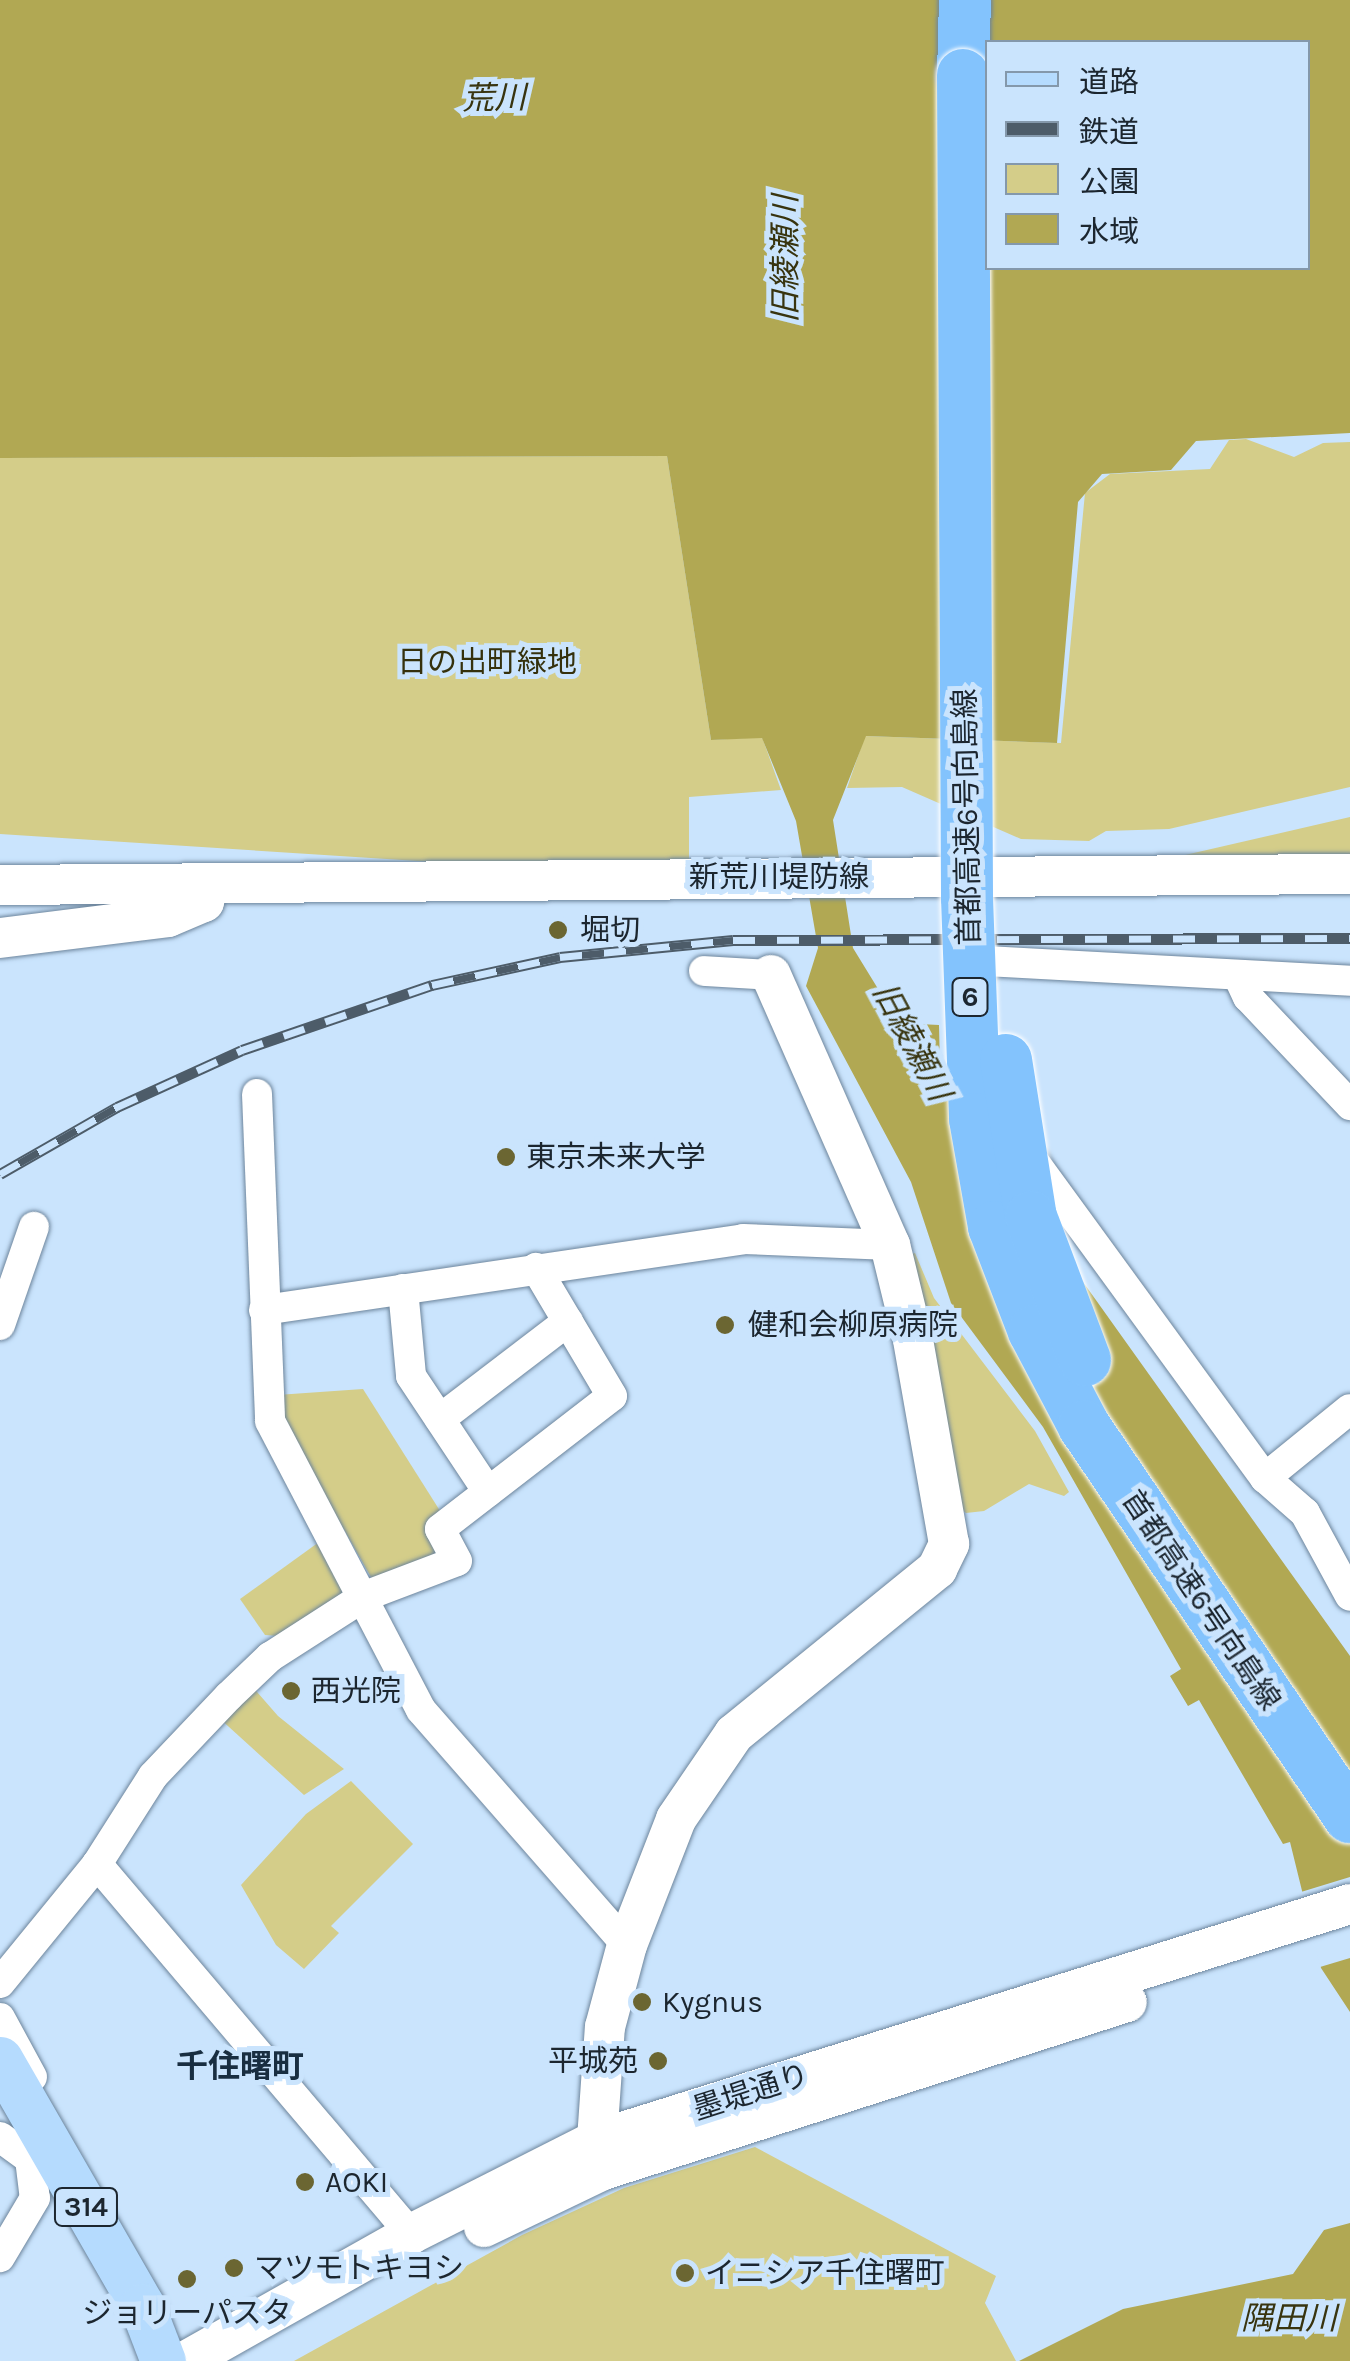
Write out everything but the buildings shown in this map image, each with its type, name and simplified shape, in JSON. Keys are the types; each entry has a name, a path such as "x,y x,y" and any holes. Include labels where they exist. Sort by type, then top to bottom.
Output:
{"highway":[{"path":"964,0 982,53"},
{"name":"首都高速6号向島線","path":"990,0 982,53 967,898 975,1120 990,1208 1012,1282 1084,1426 1350,1817"},
{"name":"首都高速6号向島線","path":"994,270 1006,1066 1032,1217 1066,1317 1111,1406 1350,1762"}],"main road":[{"name":"新荒川堤防線","path":"0,885 1350,874"},
{"path":"0,938 168,918 204,902 208,883"},
{"path":"600,2156 605,2027 627,1946 676,1819 734,1734 944,1558 948,1527 890,1245 770,975"},
{"name":"墨堤通り","path":"186,2361 411,2234 600,2156 1324,1930 1350,1904"},
{"name":"314","path":"0,2058 27,2147"},
{"name":"314","path":"0,2109 142,2306 160,2361"},
{"name":"墨堤通り","path":"236,2361 440,2250 600,2156"}],"street":[{"path":"1350,981 986,961 974,977 972,1004 989,1080 1026,1149 1265,1478 1305,1514 1350,1596"},
{"path":"704,971 770,975"},
{"path":"1238,976 1248,997 1350,1105"},
{"path":"257,1094 270,1421 365,1596 390,1662 421,1710 627,1946"},
{"path":"0,1325 34,1227"},
{"path":"264,1310 743,1239 890,1245"},
{"path":"0,1983 97,1864 153,1776 228,1696 270,1658 365,1596 457,1560 440,1529 612,1396 536,1268"},
{"path":"403,1289 411,1376 488,1492"},
{"path":"440,1419 568,1321"},
{"path":"1265,1478 1350,1409"},
{"path":"97,1864 411,2234"},
{"path":"0,2018 56,2122 27,2147 35,2198 0,2257"}],"green space":[{"path":"1246,439 1294,457 1323,443 1350,442 1350,787 1169,829 1106,831 1089,841 1021,839 902,787 847,788 865,736 1061,743 1085,493 1110,474 1210,469 1229,440"},
{"name":"日の出町緑地","path":"667,456 711,740 762,737 781,790 689,797 689,862 480,865 0,834 0,458"},
{"path":"1350,817 1350,859 1172,858"},
{"path":"915,1253 934,1298 1035,1431 1069,1492 1064,1496 1029,1484 984,1511 966,1513 956,1506 909,1255"},
{"path":"363,1389 442,1514 440,1557 372,1579 274,1406 277,1395"},
{"path":"326,1537 349,1590 279,1636 265,1635 240,1599"},
{"path":"251,1685 278,1716 344,1769 304,1795 218,1717"},
{"path":"351,1781 413,1844 331,1926 339,1933 304,1969 276,1945 241,1885 306,1814"},
{"path":"755,2147 996,2276 985,2303 1016,2361 294,2361 522,2235 624,2188"}],"water":[{"path":"0,0 1350,0 1350,433 1196,441 1171,470 1102,474 1078,502 1057,743 866,736 833,820 853,948 899,1023 939,1025 940,1069 951,1097 1350,1656 1350,2012 1321,1968 1290,1842 1283,1844 1199,1700 1188,1706 1170,1676 1181,1669 1043,1427 951,1303 911,1182 806,986 818,948 796,821 762,738 711,740 667,456 0,458"},
{"name":"隅田川","path":"1350,2223 1350,2361 1019,2361 1123,2309 1293,2274 1324,2230"}],"pier":[{"path":"1350,1877 1350,1958 1320,1967 1301,1892"}],"railway":[{"path":"0,1174 117,1107 242,1050 432,985 560,957 733,940 1350,938"}],"place":[{"name":"堀切","path":"558,930"},
{"name":"東京未来大学","path":"506,1157"},
{"name":"健和会柳原病院","path":"725,1325"},
{"name":"西光院","path":"291,1691"},
{"name":"Kygnus","path":"642,2002"},
{"name":"平城苑","path":"658,2061"},
{"name":"AOKI","path":"305,2182"},
{"name":"マツモトキヨシ","path":"234,2268"},
{"name":"イニシア千住曙町","path":"685,2273"},
{"name":"ジョリーパスタ","path":"187,2279"}],"district":[{"name":"千住曙町","path":"240,2067"}],"water label":[{"name":"荒川","path":"494,99"},
{"name":"旧綾瀬川","path":"786,259"},
{"name":"旧綾瀬川","path":"911,1042"}]}
